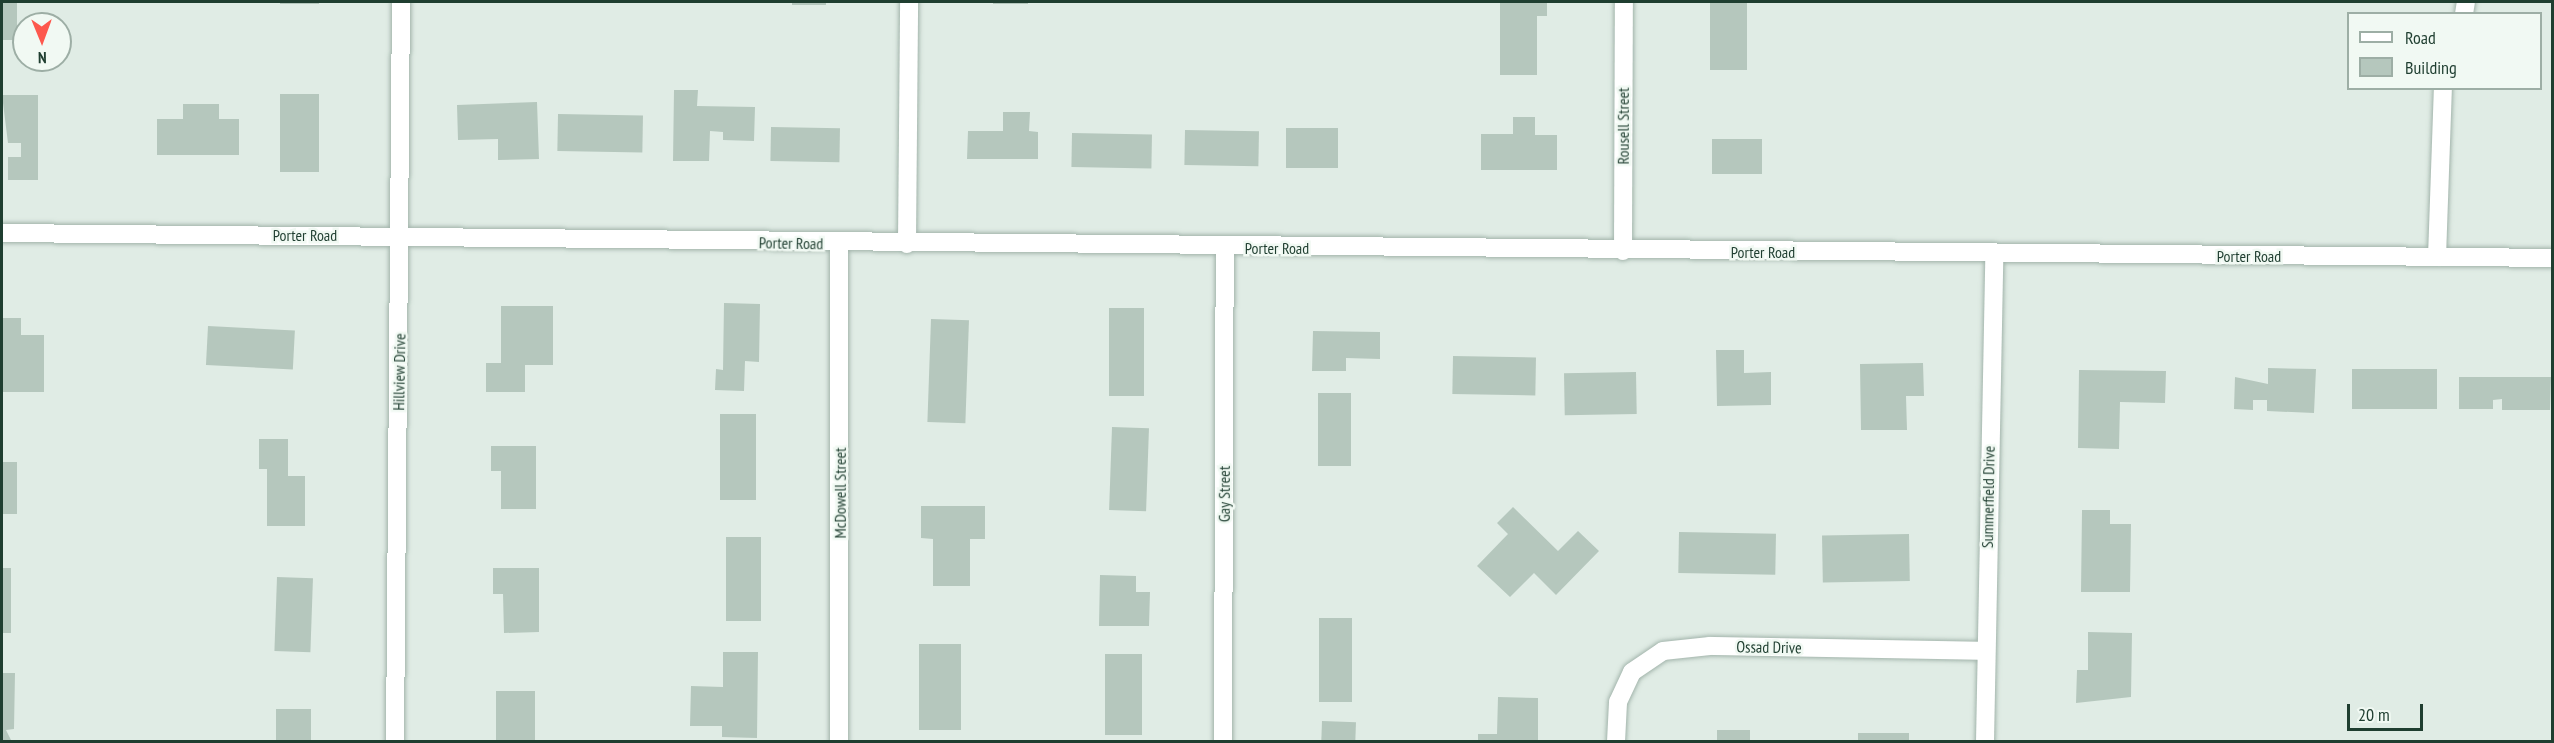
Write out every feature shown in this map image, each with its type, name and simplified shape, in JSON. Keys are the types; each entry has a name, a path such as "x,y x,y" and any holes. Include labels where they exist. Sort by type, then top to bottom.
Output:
{"street":[{"name":"Hillview Drive","path":"395,741 401,2"},
{"path":"907,244 909,2"},
{"name":"Rousell Street","path":"1623,250 1624,2"},
{"path":"2437,257 2443,90"},
{"name":"Porter Road","path":"2,233 400,236 839,244 2553,258"},
{"name":"McDowell Street","path":"839,244 839,741"},
{"name":"Gay Street","path":"1223,741 1225,247"},
{"name":"Summerfield Drive","path":"1985,741 1984,651 1994,253"},
{"name":"Ossad Drive","path":"1616,741 1618,702 1632,672 1663,651 1710,646 1984,651"}],"building":[{"path":"2,2 17,2 17,12 12,12 12,40 2,40"},
{"path":"280,2 319,2 319,4 280,4"},
{"path":"792,2 826,2 826,5 792,5"},
{"path":"993,2 1028,2 1028,4 993,4"},
{"path":"1500,2 1547,2 1547,16 1537,16 1537,75 1500,75"},
{"path":"1710,2 1747,2 1747,70 1710,70"},
{"path":"674,90 698,90 697,106 755,107 754,141 723,140 723,132 710,131 709,161 673,161"},
{"path":"280,94 319,94 319,172 280,172"},
{"path":"2,95 38,95 38,180 8,180 8,157 21,157 21,143 8,143"},
{"path":"537,102 539,159 498,160 498,139 458,140 457,105"},
{"path":"183,104 219,104 219,119 239,119 239,155 157,155 157,119 183,119"},
{"path":"1003,112 1030,112 1029,131 1038,132 1038,159 967,159 968,131 1003,131"},
{"path":"558,114 643,115 642,152 557,151"},
{"path":"1513,117 1535,117 1535,135 1557,135 1557,170 1481,170 1481,134 1513,134"},
{"path":"771,127 840,128 839,162 770,161"},
{"path":"1286,128 1338,128 1338,168 1286,168"},
{"path":"1185,130 1259,131 1258,166 1184,165"},
{"path":"1072,133 1152,134 1151,168 1071,167"},
{"path":"1712,139 1762,139 1762,174 1712,174"},
{"path":"724,303 760,304 759,362 745,361 744,391 715,390 716,369 723,370"},
{"path":"501,306 553,306 553,365 525,365 525,392 486,392 486,363 501,363"},
{"path":"1109,308 1144,308 1144,396 1109,396"},
{"path":"2,318 21,318 21,335 44,335 44,392 2,392"},
{"path":"931,319 969,320 965,423 927,422"},
{"path":"208,326 295,331 293,369 206,365"},
{"path":"1313,331 1380,332 1380,359 1346,358 1346,371 1312,371"},
{"path":"1716,350 1744,350 1744,373 1771,372 1771,405 1717,406"},
{"path":"1453,356 1536,357 1535,395 1452,394"},
{"path":"1923,363 1924,396 1906,396 1907,430 1861,430 1860,364"},
{"path":"2268,368 2316,369 2314,413 2267,411 2267,400 2253,400 2253,410 2234,409 2235,377 2268,384"},
{"path":"2352,369 2437,369 2437,409 2352,409"},
{"path":"2079,370 2166,371 2165,403 2120,402 2119,449 2078,448"},
{"path":"1636,372 1637,414 1565,415 1564,373"},
{"path":"2459,377 2551,377 2550,410 2502,410 2502,399 2493,400 2493,409 2459,409"},
{"path":"1318,393 1351,393 1351,466 1318,466"},
{"path":"720,414 756,414 756,500 720,500"},
{"path":"1112,427 1149,428 1146,511 1109,510"},
{"path":"259,439 288,439 288,476 305,476 305,526 267,526 267,469 259,469"},
{"path":"491,446 536,446 536,509 501,509 501,471 491,471"},
{"path":"2,462 17,462 17,514 2,514"},
{"path":"921,506 985,506 985,539 970,539 970,586 933,586 933,539 921,538"},
{"path":"1513,507 1558,551 1578,531 1599,551 1556,595 1534,573 1510,597 1477,566 1508,534 1497,523"},
{"path":"2082,510 2110,510 2110,524 2131,524 2130,592 2081,592"},
{"path":"1679,532 1776,534 1775,575 1678,573"},
{"path":"1909,534 1910,581 1823,583 1822,536"},
{"path":"726,537 761,537 761,621 726,621"},
{"path":"2,568 11,568 11,633 2,633"},
{"path":"493,568 539,568 539,632 504,633 503,594 493,594"},
{"path":"1100,575 1136,576 1136,592 1150,592 1149,626 1099,626"},
{"path":"277,577 313,578 310,652 274,651"},
{"path":"1319,618 1352,618 1352,702 1319,702"},
{"path":"2088,632 2132,633 2131,697 2076,703 2077,670 2088,670"},
{"path":"919,644 961,644 961,730 919,730"},
{"path":"723,652 758,652 757,738 722,737 722,726 690,726 691,686 723,687"},
{"path":"1105,654 1142,654 1142,735 1105,735"},
{"path":"2,673 15,673 14,729 6,730 12,742 2,742"},
{"path":"496,691 535,691 535,742 496,742"},
{"path":"1498,697 1538,698 1538,742 1478,742 1478,734 1497,734"},
{"path":"276,709 311,709 311,742 276,742"},
{"path":"1322,721 1356,722 1355,742 1321,742"},
{"path":"1717,730 1750,730 1750,742 1717,742"},
{"path":"1858,733 1909,733 1909,742 1858,742"}]}
